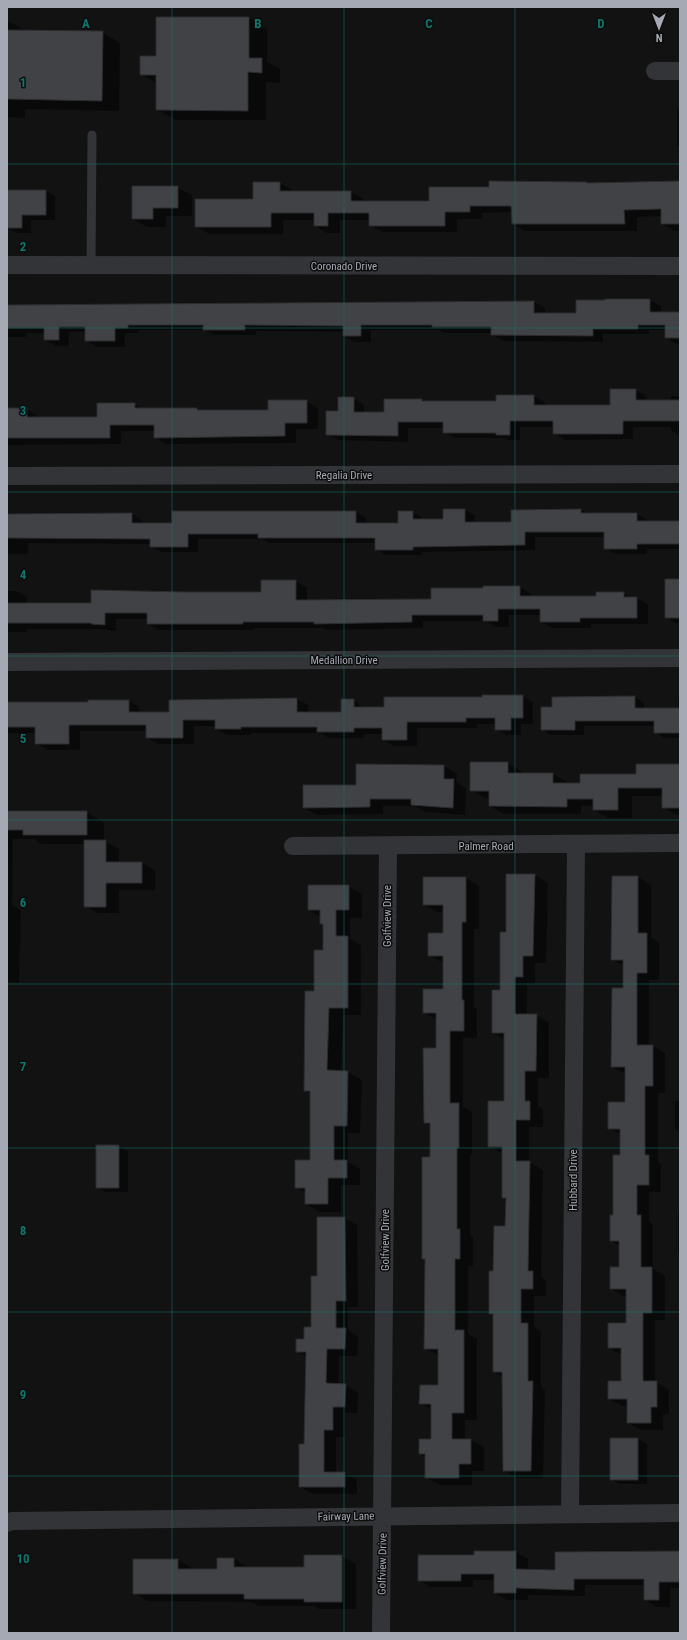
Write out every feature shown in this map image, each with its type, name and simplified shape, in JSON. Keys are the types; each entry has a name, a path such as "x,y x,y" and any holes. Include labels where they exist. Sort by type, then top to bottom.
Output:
{"street":[{"path":"655,71 680,71"},
{"name":"Coronado Drive","path":"7,266 680,266"},
{"name":"Regalia Drive","path":"7,476 680,474"},
{"name":"Medallion Drive","path":"7,662 680,658"},
{"name":"Palmer Road","path":"293,846 680,843"},
{"name":"Hubbard Drive","path":"570,1514 576,845"},
{"name":"Golfview Drive","path":"381,1633 388,846"},
{"name":"Fairway Lane","path":"9,1522 680,1513"}],"lane":[{"path":"91,266 92,135"}],"building":[{"path":"156,17 249,17 249,58 262,58 262,73 248,72 248,111 156,110 156,75 140,75 140,56 156,56"},
{"path":"7,30 103,31 102,101 7,99"},
{"path":"489,181 587,183 680,181 680,224 661,224 661,209 624,210 625,224 512,224 511,206 470,206 470,212 445,212 445,226 369,226 369,213 328,213 328,226 314,226 314,213 271,213 271,227 195,227 195,199 253,199 253,182 280,182 280,191 351,191 351,201 429,201 429,187 489,187"},
{"path":"132,186 178,186 178,208 153,208 153,219 132,219"},
{"path":"7,190 46,190 46,215 22,215 22,228 7,228"},
{"path":"650,299 650,312 680,312 680,338 665,338 665,325 638,325 638,329 593,329 593,336 491,335 491,327 361,325 361,336 343,336 343,326 245,325 245,330 203,330 203,325 128,325 128,328 115,328 115,341 85,341 85,327 59,327 59,340 44,340 44,328 7,328 7,305 534,301 534,313 576,313 576,300"},
{"path":"610,389 636,389 636,400 680,400 680,421 623,421 623,434 553,434 553,421 510,421 510,435 496,435 496,433 443,433 443,422 398,422 398,436 326,435 326,411 338,411 338,397 354,397 354,412 384,412 384,399 422,399 422,401 496,401 496,395 534,395 534,405 610,405"},
{"path":"268,400 307,400 307,423 285,423 285,436 154,438 154,425 110,425 110,438 7,438 7,408 27,408 27,417 97,417 97,403 135,403 135,408 268,410"},
{"path":"443,509 465,509 465,522 511,522 511,510 581,509 581,513 637,513 637,521 680,521 680,544 637,544 637,549 604,549 604,532 525,532 525,545 413,547 413,550 375,550 375,538 258,538 258,534 188,534 188,547 150,547 150,539 7,538 7,514 132,513 132,523 172,523 172,511 356,511 356,523 398,523 398,511 413,511 413,519 443,519"},
{"path":"665,579 680,579 680,618 665,618"},
{"path":"261,580 296,580 296,600 431,599 431,588 483,588 483,586 520,586 520,596 596,596 596,592 624,592 624,597 637,597 637,618 580,618 580,622 540,622 540,609 498,609 498,621 483,621 483,615 412,615 412,622 314,624 314,622 243,622 243,624 147,624 147,613 105,613 105,625 91,623 7,623 7,603 91,603 91,590 261,592"},
{"path":"482,695 523,695 523,718 511,718 511,730 495,730 495,718 466,718 466,722 407,722 407,740 382,740 382,728 354,728 354,732 317,732 317,727 241,727 241,729 215,729 215,720 183,720 183,738 146,738 146,725 69,725 69,744 35,744 35,727 7,727 7,702 88,702 88,700 129,700 129,712 169,712 169,700 297,698 297,712 341,712 341,699 354,699 354,707 384,707 384,697 482,697"},
{"path":"635,696 635,708 680,708 680,733 654,733 654,721 575,721 575,730 541,730 541,707 552,707 552,697"},
{"path":"470,762 508,762 508,773 553,773 553,783 580,783 580,774 636,774 636,764 680,764 680,808 662,808 662,788 618,788 618,810 593,810 593,799 567,799 567,807 489,806 489,791 470,791"},
{"path":"356,764 444,765 444,779 454,779 453,808 411,805 411,799 370,799 370,807 303,808 303,785 356,785"},
{"path":"7,811 87,811 87,835 23,835 23,830 7,830"},
{"path":"84,840 106,840 106,862 142,862 142,883 106,883 106,907 84,907"},
{"path":"506,874 535,874 533,956 523,956 523,977 515,977 515,1014 537,1014 536,1071 525,1071 525,1101 530,1101 530,1120 516,1120 516,1161 530,1161 528,1271 533,1271 533,1289 521,1289 521,1323 528,1323 528,1381 533,1381 531,1471 503,1471 502,1372 493,1372 493,1314 489,1314 489,1271 493,1271 494,1226 505,1226 506,1198 502,1198 502,1147 488,1147 488,1101 504,1101 504,1033 492,1033 492,990 500,990 500,932 506,932"},
{"path":"612,876 638,876 638,933 647,933 647,973 637,973 637,1045 653,1045 653,1086 645,1086 645,1155 649,1155 649,1185 637,1185 637,1215 641,1215 641,1267 652,1267 652,1313 643,1313 643,1381 657,1381 657,1407 651,1407 651,1423 627,1423 627,1399 608,1399 608,1381 621,1381 621,1348 608,1348 608,1323 626,1323 626,1289 610,1289 610,1267 619,1267 619,1241 610,1241 610,1215 613,1215 613,1155 620,1155 620,1129 608,1129 608,1102 625,1102 625,1067 611,1067 612,988 623,988 623,960 611,960"},
{"path":"423,877 466,877 466,922 462,922 462,1000 464,1000 464,1031 450,1031 450,1103 459,1103 459,1148 457,1148 457,1229 460,1229 460,1259 455,1259 455,1330 464,1330 464,1413 452,1413 452,1439 471,1439 471,1464 459,1464 459,1478 425,1478 425,1454 419,1454 419,1439 431,1439 431,1404 419,1404 420,1385 438,1385 438,1349 424,1349 425,1259 422,1259 422,1157 430,1157 430,1123 424,1123 423,1048 436,1048 436,1013 423,1013 423,989 443,989 443,956 428,956 428,933 443,933 443,905 423,905"},
{"path":"308,885 349,885 349,910 336,910 336,936 348,936 348,1008 329,1008 327,1070 348,1071 347,1126 334,1126 334,1160 347,1160 347,1178 328,1178 328,1204 305,1204 305,1188 295,1188 295,1160 310,1160 310,1091 304,1091 305,991 314,991 314,950 323,950 323,924 320,924 320,910 308,910"},
{"path":"96,1145 119,1145 119,1188 96,1188"},
{"path":"317,1217 345,1217 346,1301 336,1301 336,1328 346,1328 345,1349 327,1349 326,1383 346,1384 345,1407 333,1407 333,1430 324,1430 324,1472 345,1472 345,1487 299,1487 299,1444 304,1444 306,1352 296,1352 296,1339 304,1339 304,1327 311,1327 311,1276 317,1276"},
{"path":"610,1438 638,1438 638,1480 610,1480"},
{"path":"474,1551 516,1551 516,1569 555,1570 555,1552 680,1551 680,1582 659,1582 659,1600 644,1600 644,1579 574,1579 574,1590 516,1588 516,1593 494,1593 494,1574 461,1574 461,1581 418,1581 418,1555 474,1555"},
{"path":"304,1555 342,1555 342,1602 304,1602 304,1599 244,1599 244,1594 133,1594 133,1559 178,1559 178,1569 217,1569 217,1558 234,1558 234,1567 304,1567"}]}
